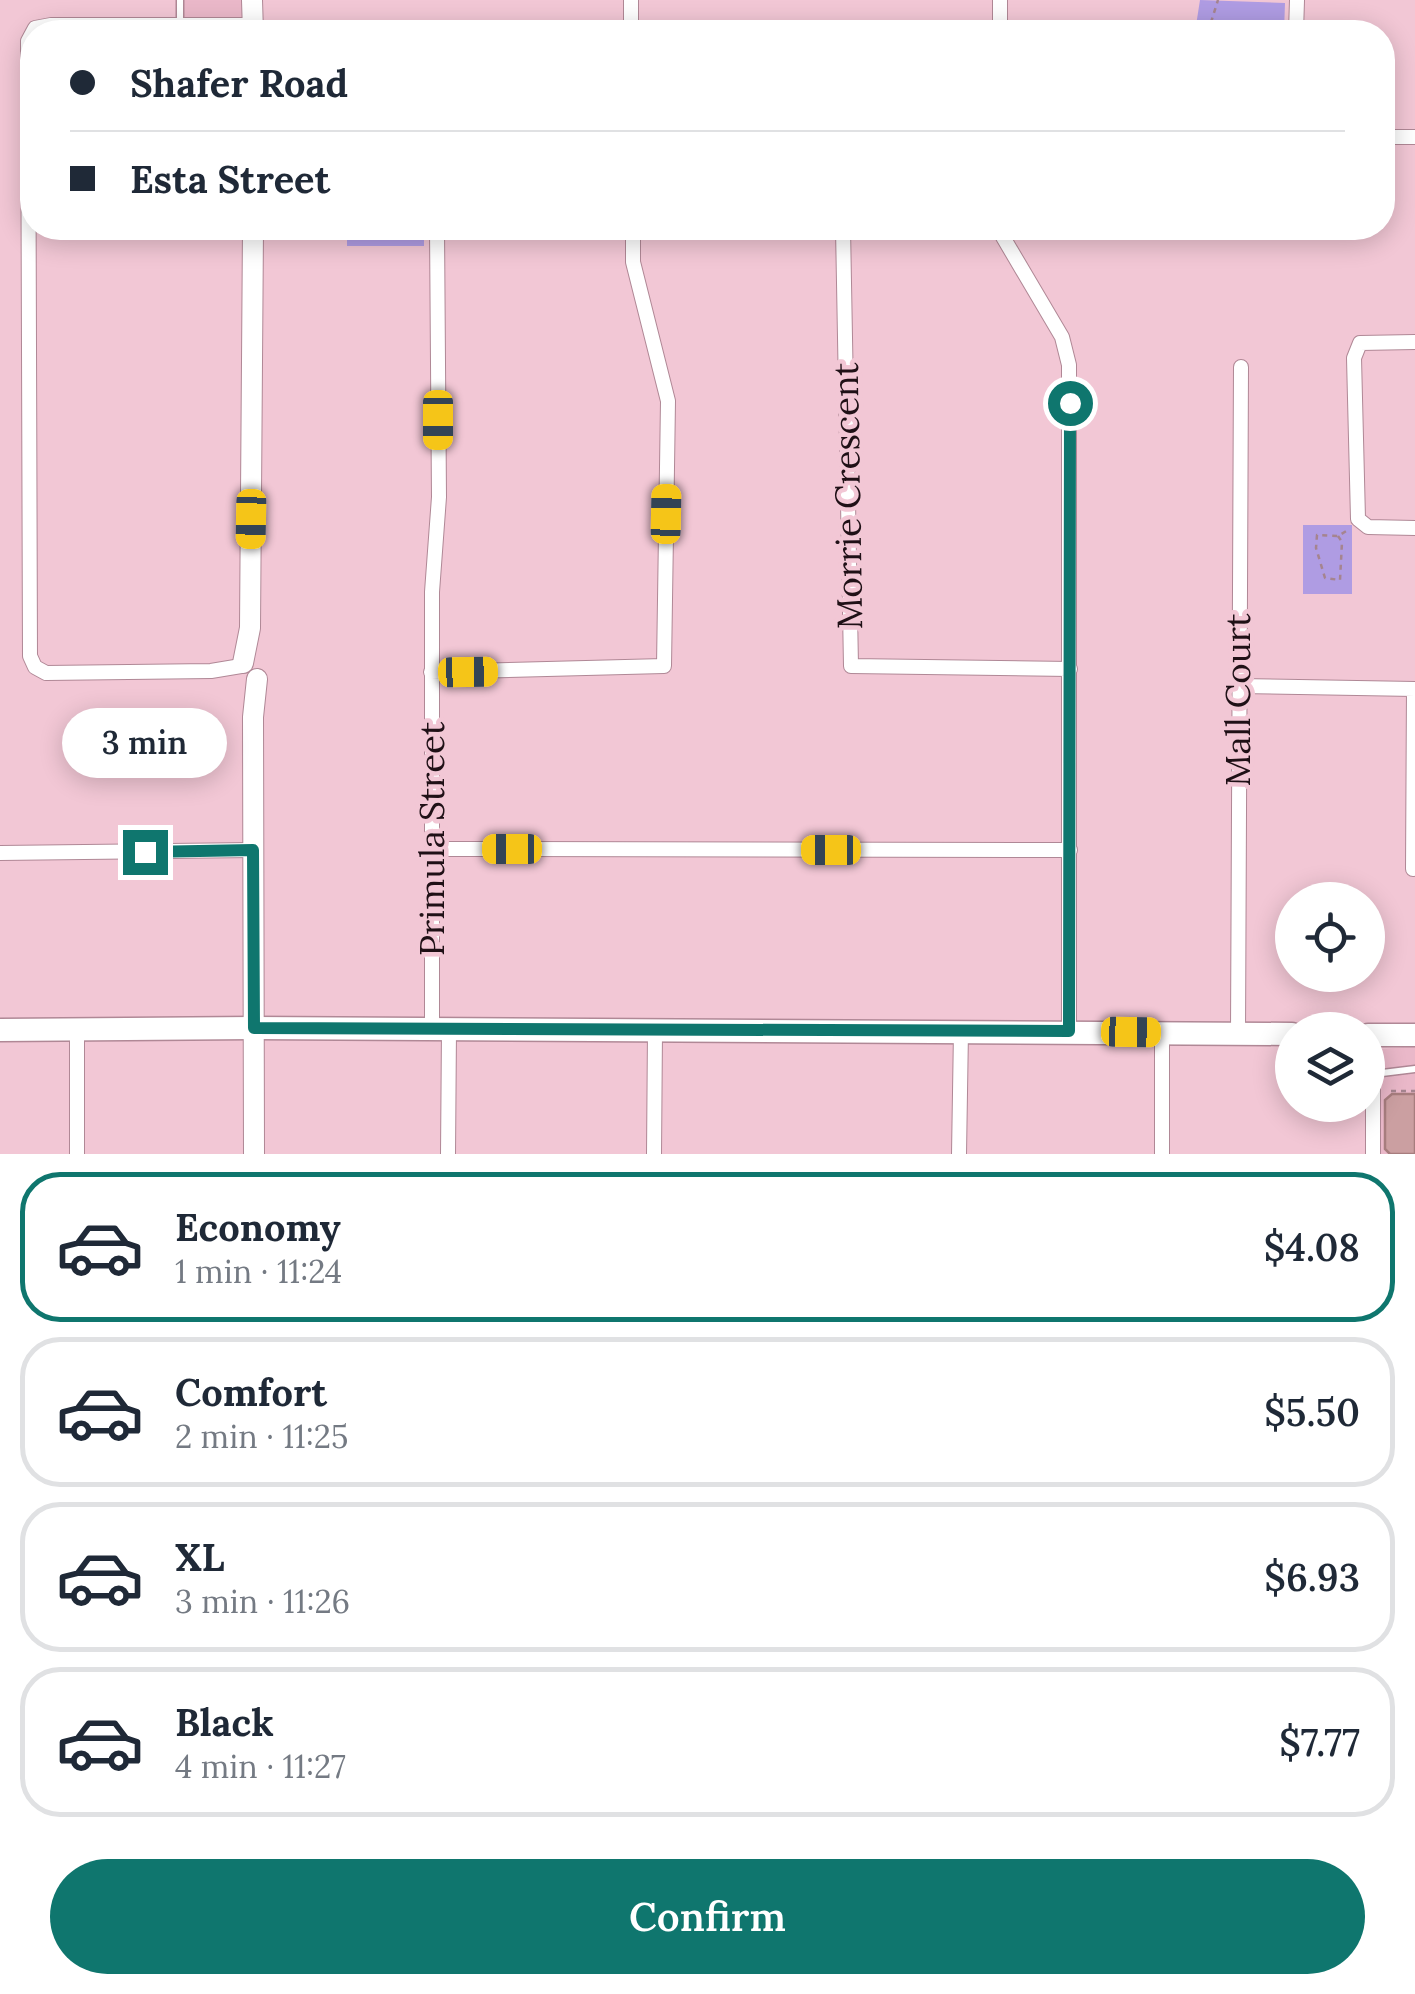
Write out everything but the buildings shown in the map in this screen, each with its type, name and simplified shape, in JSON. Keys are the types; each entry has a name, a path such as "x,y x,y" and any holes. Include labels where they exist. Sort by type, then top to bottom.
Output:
{"main road":[{"path":"0,1030 1275,1034"},
{"path":"1385,1035 1415,1035"}],"street":[{"path":"29,240 30,656 35,667 46,673 247,671"},
{"path":"253,240 247,671 253,717 254,1154"},
{"name":"Primula Street","path":"438,240 439,498 432,592 432,849 448,1154"},
{"path":"431,672 664,666 668,401 633,262 633,240"},
{"name":"Morrie Crescent","path":"844,240 851,666 1070,669"},
{"path":"1004,240 1062,336 1070,365 1069,1031"},
{"path":"1415,342 1360,343 1354,358 1358,519 1368,527 1415,528"},
{"name":"Mall Court","path":"1238,1034 1241,367"},
{"path":"1238,686 1414,688 1413,869"},
{"path":"432,849 1070,850"},
{"path":"0,853 253,850"},
{"path":"77,1030 77,1154"},
{"path":"959,1154 961,1031"},
{"path":"654,1154 655,1032"},
{"path":"1162,1033 1162,1154"},
{"path":"1372,1122 1372,1154"}],"lane":[{"path":"1385,1073 1415,1069"}],"path":[{"path":"1338,536 1342,542 1341,570 1340,580 1335,582 1324,578 1320,570 1317,535 1338,536 1362,522"},
{"path":"1391,1091 1415,1091"}],"shaded area":[{"path":"176,0 246,0 246,19 176,18"},
{"path":"1200,0 1285,3 1284,20 1197,20"},
{"path":"347,240 424,240 424,246 347,246"},
{"path":"1303,525 1352,525 1352,594 1303,594"},
{"path":"1415,1046 1415,1154 1380,1154 1381,1122 1385,1122 1385,1049"}],"route":[{"path":"145,852 253,850 254,1028 1069,1031 1070,403"}]}
